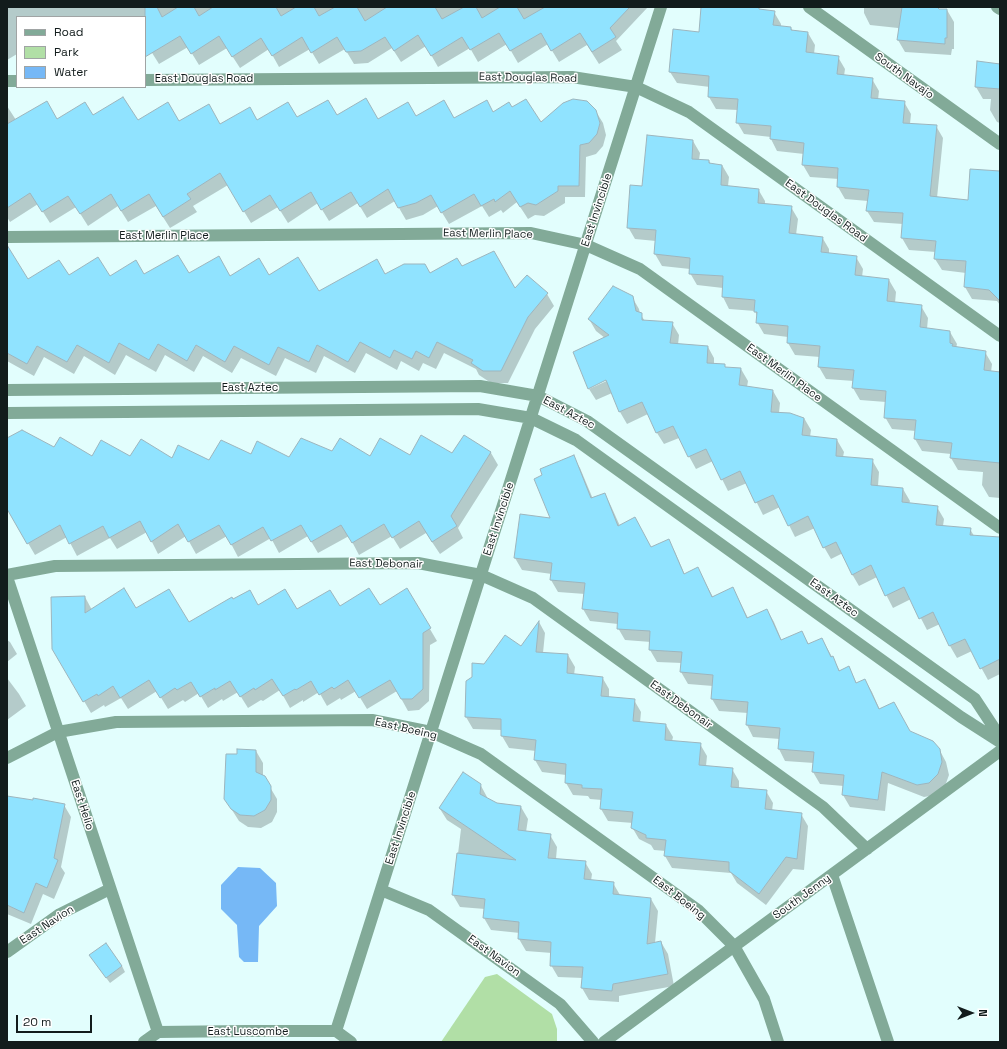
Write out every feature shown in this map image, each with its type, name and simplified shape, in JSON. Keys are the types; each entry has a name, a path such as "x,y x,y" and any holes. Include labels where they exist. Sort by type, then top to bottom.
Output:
{"lane":[{"name":"East Invincible","path":"336,1032 661,7"},
{"name":"South Navajo","path":"809,7 1000,144"},
{"name":"East Douglas Road","path":"146,80 572,77 636,87 689,112 1000,336"},
{"name":"East Merlin Place","path":"7,237 531,233 586,245 640,269 1000,528"},
{"name":"East Aztec","path":"7,390 480,386 538,396 587,421 975,699 1000,736"},
{"name":"East Aztec","path":"7,413 478,409 530,418 576,440 960,717 1000,742"},
{"name":"East Debonair","path":"7,576 55,566 418,563 481,575 534,598 823,807 867,849"},
{"name":"East Helio","path":"7,576 158,1032"},
{"name":"East Boeing","path":"7,758 58,732 116,722 372,720 431,732 481,754 698,910 734,946 764,999 778,1042"},
{"name":"South Jenny","path":"604,1042 1000,751"},
{"path":"832,875 888,1042"},
{"name":"East Navion","path":"7,952 60,914 110,889"},
{"name":"East Navion","path":"381,890 429,910 560,1004 593,1042"},
{"path":"144,1042 158,1032"},
{"name":"East Luscombe","path":"158,1032 336,1032"},
{"path":"336,1032 351,1042"}],"green space":[{"path":"497,974 552,1014 557,1029 557,1042 441,1042 485,977"}],"water":[{"path":"238,867 260,868 276,883 277,906 259,926 258,962 244,962 239,957 237,925 221,909 221,885"}],"building":[{"path":"145,7 157,7 162,17 178,7 194,7 199,16 213,7 276,7 281,16 296,7 314,7 319,16 335,7 357,7 365,21 387,7 435,7 442,19 464,7 476,7 482,18 500,7 517,7 524,19 545,7 630,7 610,28 616,37 592,52 580,33 551,51 541,33 510,51 499,33 470,50 462,37 431,56 418,35 394,51 385,37 361,51 346,52 337,37 311,53 302,37 272,56 261,38 232,57 219,36 191,54 180,36 146,56"},
{"path":"701,7 759,7 759,9 775,11 773,25 791,27 791,30 808,32 806,52 839,56 837,74 873,78 871,98 905,101 903,123 937,125 930,196 968,200 970,169 1000,171 1000,301 989,290 964,287 966,261 934,259 936,241 901,238 903,213 866,211 869,190 837,187 838,168 802,165 804,143 770,139 771,126 736,123 738,99 708,97 709,76 669,72 673,29 699,32"},
{"path":"902,7 937,7 939,9 947,9 947,38 945,38 945,44 897,40"},
{"path":"977,61 1000,64 1000,89 975,87"},
{"path":"123,97 138,120 168,102 179,121 209,104 220,124 250,107 257,120 288,102 297,117 328,100 337,115 366,98 378,119 408,102 416,116 444,100 454,118 487,100 493,112 509,102 512,107 526,99 541,122 563,103 573,99 587,101 596,110 600,123 597,134 589,143 580,145 579,186 558,186 558,191 536,205 528,203 520,207 510,191 495,202 494,199 481,206 474,194 441,213 431,195 416,203 398,208 388,189 360,207 351,192 321,210 311,192 280,211 270,195 243,212 220,173 187,194 191,199 163,217 149,194 121,211 111,194 80,214 68,196 42,212 30,193 7,208 7,124 47,101 57,119 85,102 93,115"},
{"path":"647,135 693,140 692,159 709,160 709,163 722,165 721,185 759,189 758,203 792,206 789,233 823,237 821,252 857,256 855,275 889,279 887,301 922,305 920,327 950,331 950,343 953,344 952,346 986,351 984,370 1000,372 1000,463 950,458 952,443 914,439 916,420 884,418 886,391 852,388 854,370 818,367 820,346 787,343 788,326 756,323 757,312 754,312 755,300 722,297 723,276 689,274 690,258 654,254 656,230 627,228 630,185 642,186"},
{"path":"7,245 28,279 59,260 69,275 98,257 110,276 136,260 144,274 178,255 189,273 219,256 230,276 259,258 269,275 298,257 319,291 377,259 385,274 404,264 425,264 430,273 457,258 462,266 494,251 515,288 527,275 548,293 528,317 501,371 483,371 471,363 473,360 437,342 429,358 416,351 412,359 394,350 390,358 360,342 348,362 317,345 309,362 278,347 269,365 234,346 225,362 196,345 187,361 158,344 149,360 119,343 109,363 77,345 67,362 37,346 27,364 7,353"},
{"path":"613,286 633,296 636,311 642,313 642,320 673,322 670,343 708,346 707,363 725,364 725,367 741,368 739,385 773,390 771,412 790,413 804,418 802,435 837,439 836,456 873,459 871,485 903,488 902,502 938,506 936,525 971,528 970,535 1000,537 1000,659 980,669 965,639 949,646 933,612 919,619 904,587 885,596 871,565 852,575 836,542 823,548 808,516 788,526 773,495 755,503 740,471 721,480 706,449 688,457 673,426 656,433 642,402 619,412 606,380 588,389 573,352 609,335 588,319"},
{"path":"22,430 54,447 60,437 92,456 101,440 130,456 141,439 172,458 178,445 209,460 221,440 251,454 257,441 289,457 301,438 332,451 340,438 370,456 380,438 410,455 421,435 452,453 464,435 491,452 451,516 457,526 432,542 419,521 392,538 384,524 352,543 341,525 311,542 301,525 271,541 263,527 231,545 219,525 188,542 178,524 151,542 140,521 109,538 103,526 69,544 60,525 27,544 7,509 7,438"},
{"path":"574,455 591,498 605,493 618,526 635,517 651,547 669,539 684,574 698,567 712,597 733,587 747,618 767,609 781,640 802,631 808,644 822,638 831,657 833,656 839,671 849,666 856,683 865,679 879,709 894,702 910,731 933,741 940,749 942,762 938,774 929,783 917,785 882,772 878,800 842,795 844,775 812,772 814,752 778,749 780,728 746,725 748,702 711,699 713,675 680,672 682,652 649,650 650,631 617,629 618,613 582,609 585,583 550,580 552,563 514,558 520,514 550,518 534,479 542,475 540,469"},
{"path":"124,588 136,608 169,589 189,622 232,597 233,599 250,590 258,605 285,589 297,609 330,590 340,606 369,588 380,605 407,588 431,628 423,633 423,689 412,699 401,699 390,680 359,698 348,680 334,689 332,687 319,695 311,681 283,696 272,679 255,690 254,688 240,697 230,681 200,697 191,682 177,690 175,688 160,698 149,680 120,698 113,686 98,696 97,694 83,702 52,649 51,597 85,596 85,613"},
{"path":"539,621 536,652 568,654 567,673 603,677 601,696 635,699 633,721 666,724 665,740 701,743 699,765 733,768 731,787 767,790 765,809 802,813 797,859 786,857 759,894 729,871 729,862 664,856 666,840 646,838 646,835 631,828 633,812 600,809 602,789 582,788 582,785 565,783 566,764 534,760 536,740 501,736 501,719 465,717 466,681 472,677 472,663 484,664 505,635 521,646"},
{"path":"237,749 256,750 256,772 265,776 271,786 271,800 265,810 254,816 240,815 231,809 224,799 226,754 237,754"},
{"path":"463,772 481,784 480,794 497,803 521,806 518,830 551,834 548,858 586,861 584,879 614,882 613,894 651,898 647,944 661,941 668,974 613,984 612,991 581,988 583,967 550,966 551,942 518,939 519,922 483,918 485,899 452,895 457,853 516,860 439,808"},
{"path":"7,796 33,800 33,798 65,804 54,858 58,860 47,888 36,883 24,913 7,905"},
{"path":"106,943 122,966 106,978 89,955"}]}
